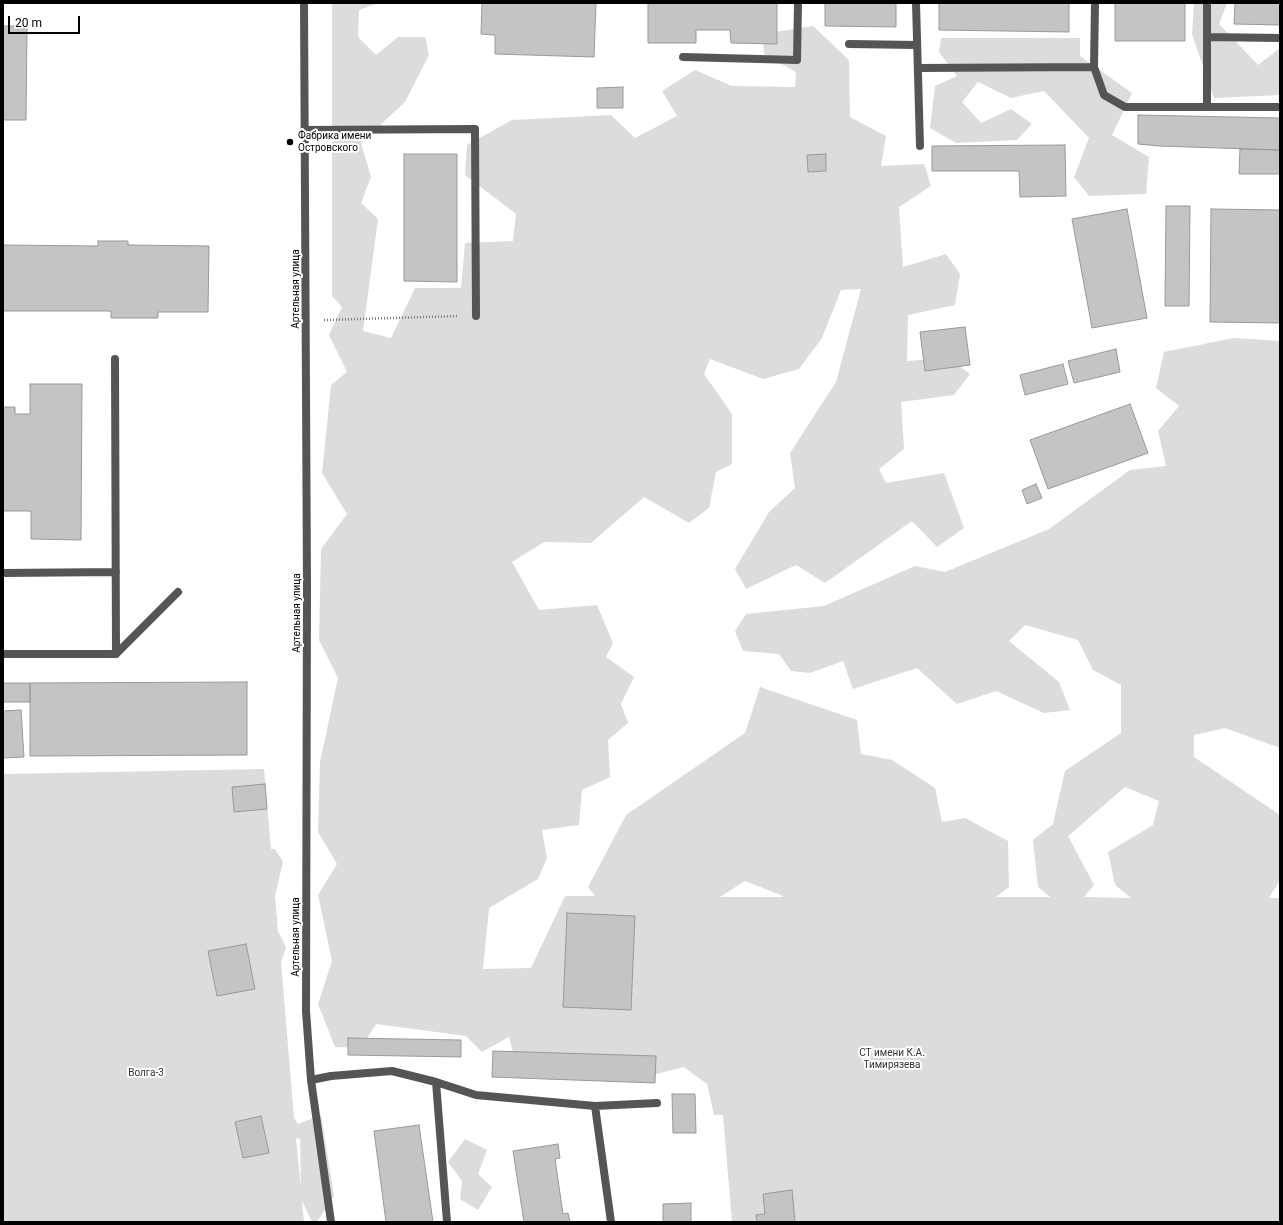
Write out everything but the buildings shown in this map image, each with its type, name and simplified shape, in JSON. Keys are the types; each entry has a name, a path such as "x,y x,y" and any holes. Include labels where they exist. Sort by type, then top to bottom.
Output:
{"street":[{"name":"Артельная улица","path":"304,3 307,588 306,1011 311,1080 331,1222"},
{"path":"683,57 797,60 798,3"},
{"path":"916,3 920,146"},
{"path":"1095,3 1094,67 1104,95 1125,107 1280,107"},
{"path":"1207,3 1207,107"},
{"path":"1207,37 1280,38"},
{"path":"849,44 918,44"},
{"path":"918,68 1094,67"},
{"path":"305,130 475,129 476,316"},
{"path":"115,360 116,654"},
{"path":"3,573 116,572"},
{"path":"3,654 116,654 178,592"},
{"path":"311,1080 331,1076 392,1071 436,1082 476,1095 596,1106 657,1104"},
{"path":"436,1082 447,1222"},
{"path":"596,1106 611,1222"}],"path":[{"path":"324,320 476,316"}],"green space":[{"name":"СТ имени К.А. Тимирязева","path":"332,3 378,3 359,10 358,37 376,55 398,37 425,37 429,55 405,102 361,143 371,177 361,203 378,219 363,331 391,338 415,288 461,288 465,243 513,241 516,214 465,175 467,145 512,120 611,115 635,138 677,116 662,91 695,70 732,86 795,87 796,72 764,54 763,34 813,26 849,60 850,117 886,136 881,166 924,164 931,186 899,207 903,267 946,254 960,274 955,305 908,315 907,361 948,358 970,374 954,395 901,402 904,449 879,469 886,483 944,473 964,528 937,547 912,521 825,583 796,565 746,589 735,569 769,512 795,488 790,453 836,382 861,289 841,290 822,338 799,369 763,379 710,359 704,374 732,414 732,464 716,472 709,508 689,523 644,497 591,543 544,542 512,562 539,610 597,605 613,643 606,657 634,677 621,704 628,723 608,740 610,777 582,790 579,825 542,830 547,858 538,879 489,908 483,969 531,968 565,896 595,896 588,887 626,815 745,733 760,687 857,720 861,754 892,760 935,788 942,822 965,818 1008,841 1009,887 996,897 1050,897 1038,887 1033,840 1053,824 1065,771 1121,733 1121,685 1093,670 1078,640 1025,625 1009,641 1059,682 1070,710 1044,713 996,691 957,704 917,668 853,689 843,661 810,673 791,671 779,654 743,651 735,631 746,614 824,606 915,566 945,572 1049,529 1130,470 1166,466 1158,431 1179,406 1156,388 1164,352 1234,338 1280,341 1280,748 1225,728 1194,735 1194,757 1280,815 1280,880 1269,898 1280,898 1280,1222 732,1222 723,1115 714,1115 707,1084 684,1067 648,1076 558,1053 513,1052 509,1037 482,1052 466,1036 376,1024 361,1048 335,1047 318,1004 332,961 318,895 337,864 318,832 320,762 338,678 319,640 321,549 347,514 322,473 331,385 347,372 329,335 342,307 332,296","holes":["1125,787 1159,801 1153,825 1108,852 1115,885 1131,898 1084,897 1094,885 1068,836","745,881 783,896 783,897 720,897"]},
{"path":"1194,3 1227,3 1219,24 1258,65 1280,48 1280,95 1214,98 1192,34"},
{"path":"941,38 1080,38 1080,56 1132,93 1112,135 1149,157 1146,194 1089,196 1074,177 1089,138 1044,91 1011,98 978,82 962,102 981,123 1011,109 1032,124 1017,140 956,143 930,128 935,86 957,76 939,52"},
{"name":"Волга-3","path":"264,769 271,849 275,849 283,862 275,896 278,931 286,947 281,962 294,1118 298,1124 321,1115 334,1196 317,1222 312,1222 302,1201 304,1222 3,1222 3,774","holes":["296,1138 300,1139 301,1188"]},
{"path":"465,1139 487,1150 478,1174 492,1187 478,1210 460,1199 462,1181 448,1162"}],"place":[{"name":"Фабрика имени Островского","path":"290,142"}]}
